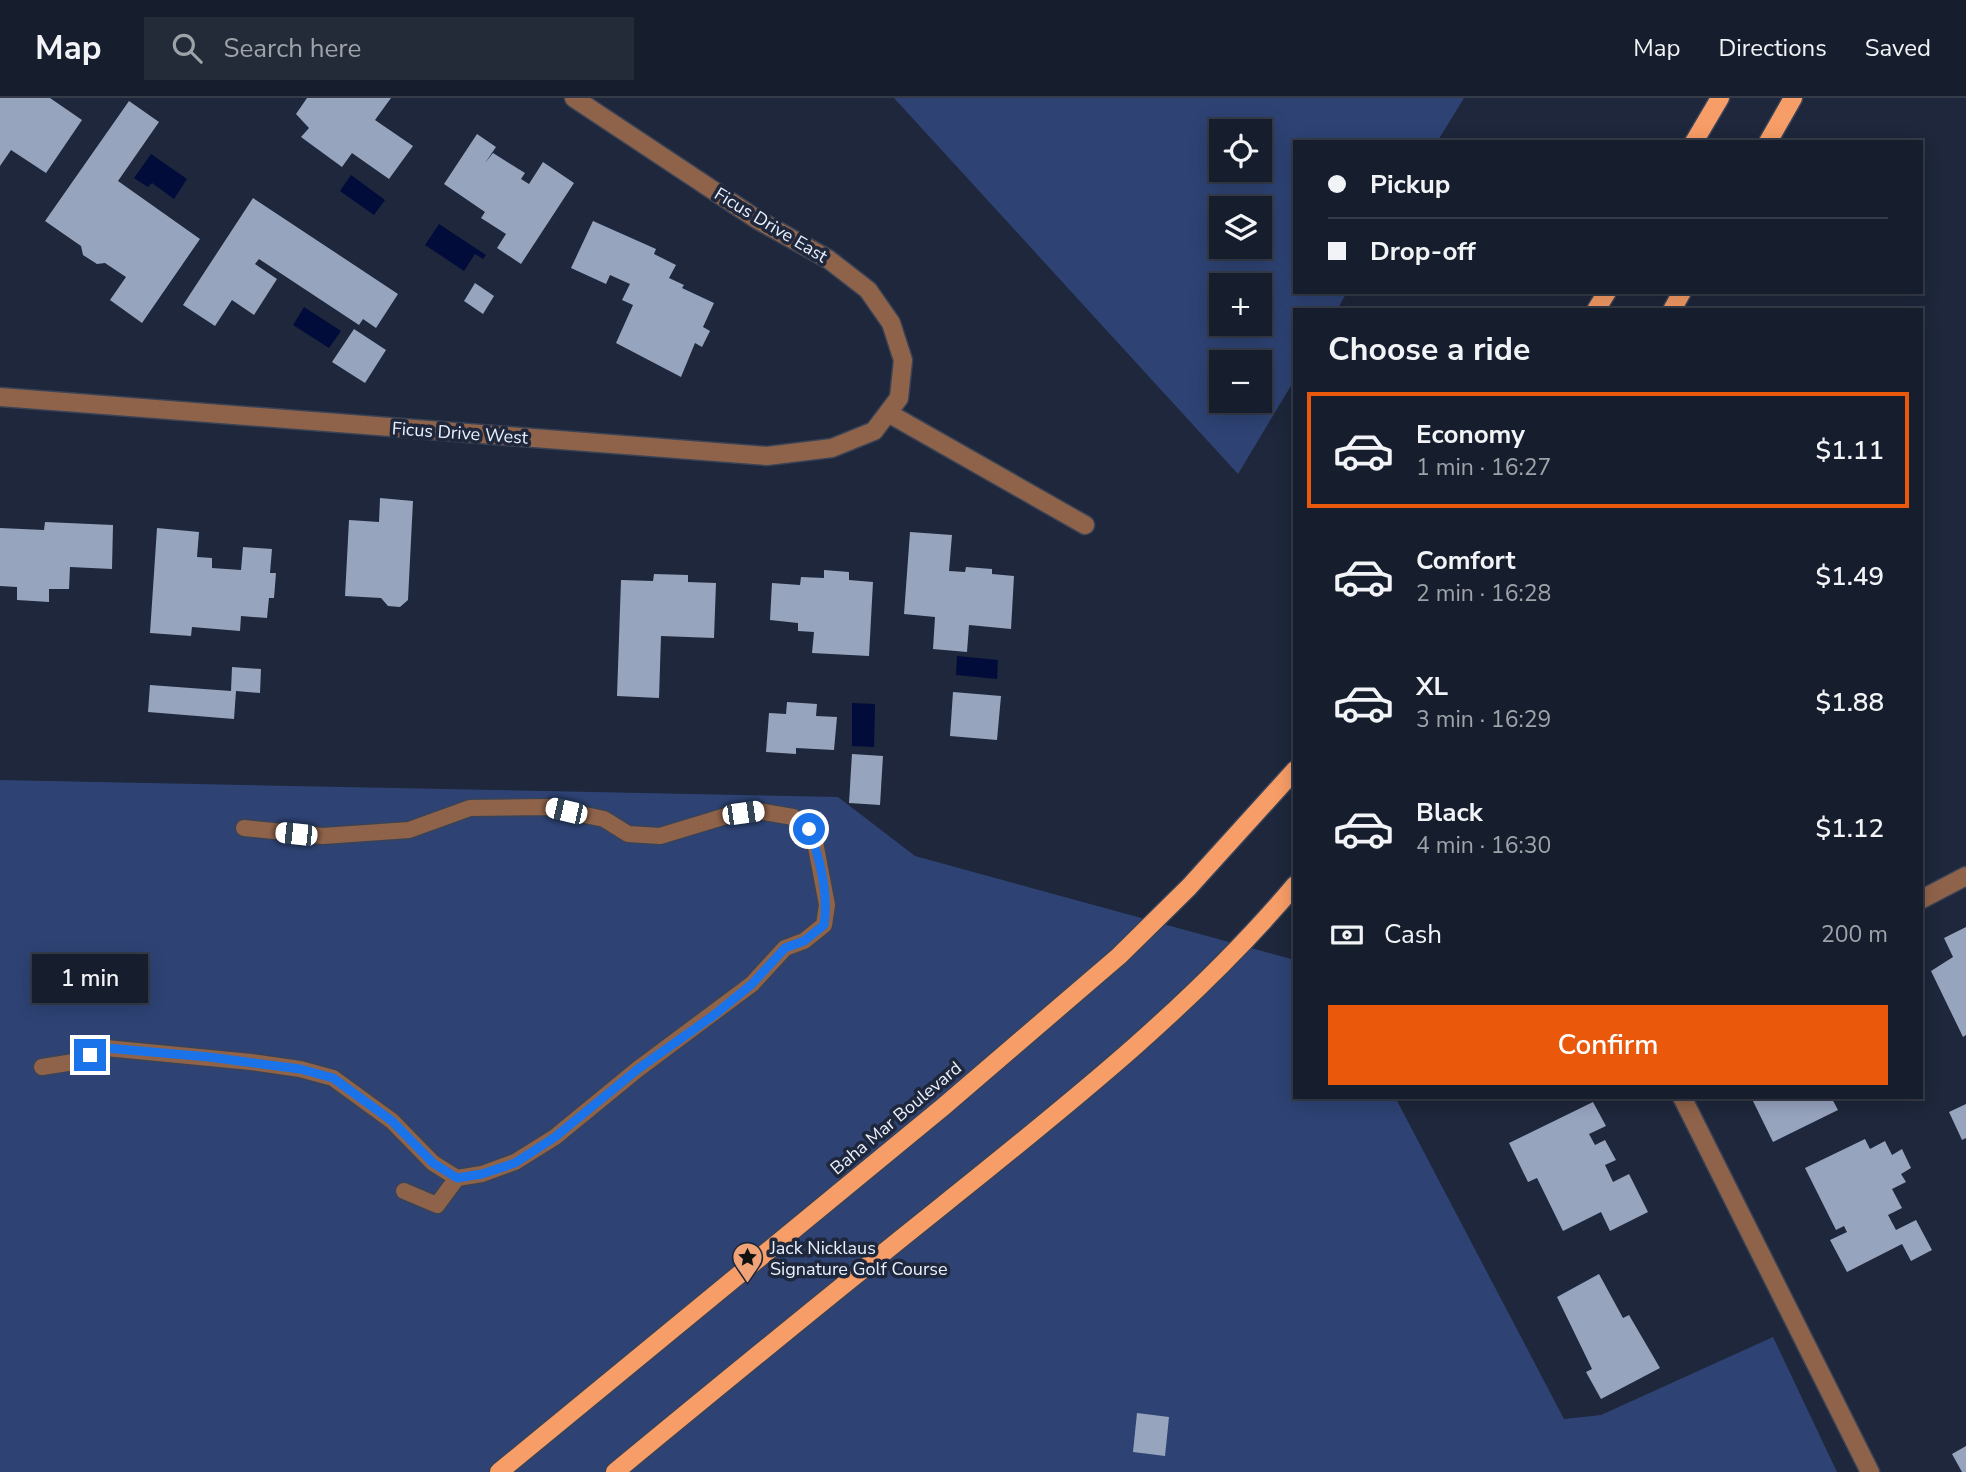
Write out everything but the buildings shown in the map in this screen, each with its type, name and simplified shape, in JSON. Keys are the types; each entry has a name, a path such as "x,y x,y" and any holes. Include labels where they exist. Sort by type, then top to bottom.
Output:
{"main road":[{"path":"1696,140 1720,98"},
{"path":"1769,140 1793,98"},
{"name":"Baha Mar Boulevard","path":"499,1472 943,1107 1119,956 1189,887 1293,772"},
{"path":"615,1472 1053,1117 1229,957 1293,887"}],"street":[{"name":"Ficus Drive East","path":"574,98 758,220 828,259 868,290 891,323 903,360 899,398"},
{"name":"Ficus Drive West","path":"0,397 767,456 832,448 874,431 899,398"},
{"path":"888,413 1085,525"},
{"path":"1923,898 1966,876"},
{"path":"1683,1099 1870,1472"}],"lane":[{"path":"42,1067 74,1062 106,1048 251,1062 322,1075 333,1078 356,1092 392,1121 433,1163 457,1178 482,1174 515,1163 555,1137 638,1069 714,1015 752,984 785,948 804,941 824,925 827,905 816,847 809,829 793,817 759,811 726,816 660,836 628,834 604,819 548,807 470,808 408,830 323,836 244,828"},
{"path":"404,1191 437,1205 457,1178"}],"shaded area":[{"path":"894,98 1464,98 1438,140 1293,140 1293,294 1346,294 1338,308 1293,308 1293,382 1238,474"},
{"path":"151,154 187,179 174,199 152,183 148,187 134,178"},
{"path":"351,175 385,200 374,215 340,191"},
{"path":"439,224 486,255 483,259 475,254 464,271 425,245"},
{"path":"304,307 341,331 329,348 293,325"},
{"path":"957,656 998,660 997,679 956,675"},
{"path":"852,703 875,704 874,747 852,746"},
{"name":"Jack Nicklaus Signature Golf Course","path":"0,780 838,797 915,856 1293,959 1293,1099 1396,1099 1564,1419 1601,1415 1773,1337 1837,1472 0,1472"}],"place":[{"name":"Jack Nicklaus Signature Golf Course","path":"747,1285"}],"route":[{"path":"90,1055 106,1048 209,1057 300,1069 333,1078 356,1092 392,1121 433,1163 457,1178 482,1174 515,1163 555,1137 638,1069 714,1015 752,984 785,948 804,941 824,925 827,905 816,847 809,829"}]}
